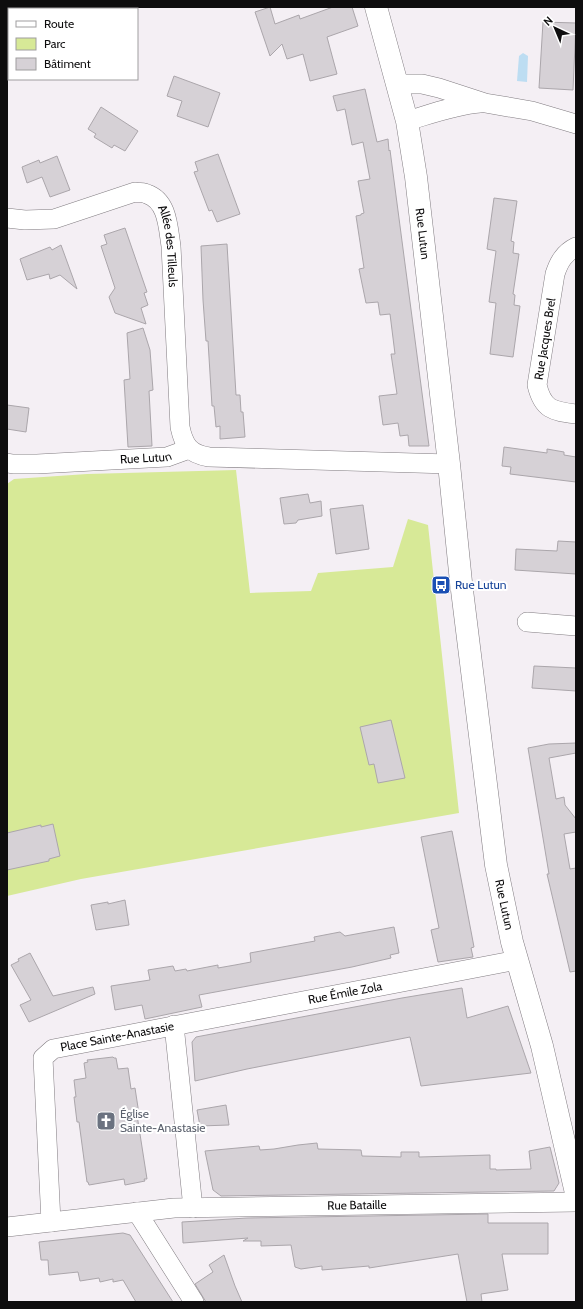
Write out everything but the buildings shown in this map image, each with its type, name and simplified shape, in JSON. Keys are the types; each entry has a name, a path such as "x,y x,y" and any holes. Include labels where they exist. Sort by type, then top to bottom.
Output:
{"main road":[{"name":"Rue Lutun","path":"376,7 407,121 416,177 461,582 493,846 505,912 517,960 570,1138 571,1172 576,1193"}],"street":[{"path":"397,84 422,84 433,86 485,103 532,111 576,124"},
{"path":"407,121 465,104 485,103"},
{"name":"Allée des Tilleuls","path":"7,218 25,220 54,219 135,192 147,193 155,198 163,207 167,219 171,246 180,427 183,439 190,449"},
{"name":"Rue Jacques Brel","path":"576,247 563,256 555,274 537,385 540,397 546,405 556,411 576,414"},
{"path":"190,449 198,455 209,457 449,464"},
{"name":"Rue Lutun","path":"7,463 37,464 167,457 190,449"},
{"path":"527,622 576,626"},
{"name":"Rue Émile Zola","path":"174,1025 517,960"},
{"name":"Place Sainte-Anastasie","path":"51,1222 43,1058 53,1049 174,1025 192,1208"},
{"name":"Rue Bataille","path":"7,1227 174,1208 576,1202"},
{"path":"137,1212 194,1302"}],"green space":[{"path":"236,470 250,593 311,591 318,573 393,567 408,519 428,525 459,813 81,879 7,896 7,484 14,479 87,474"}],"water":[{"path":"523,53 528,56 527,82 517,81 519,56"}],"place":[{"name":"Rue Lutun","path":"441,585"},
{"name":"Église Sainte-Anastasie","path":"106,1121"}]}
